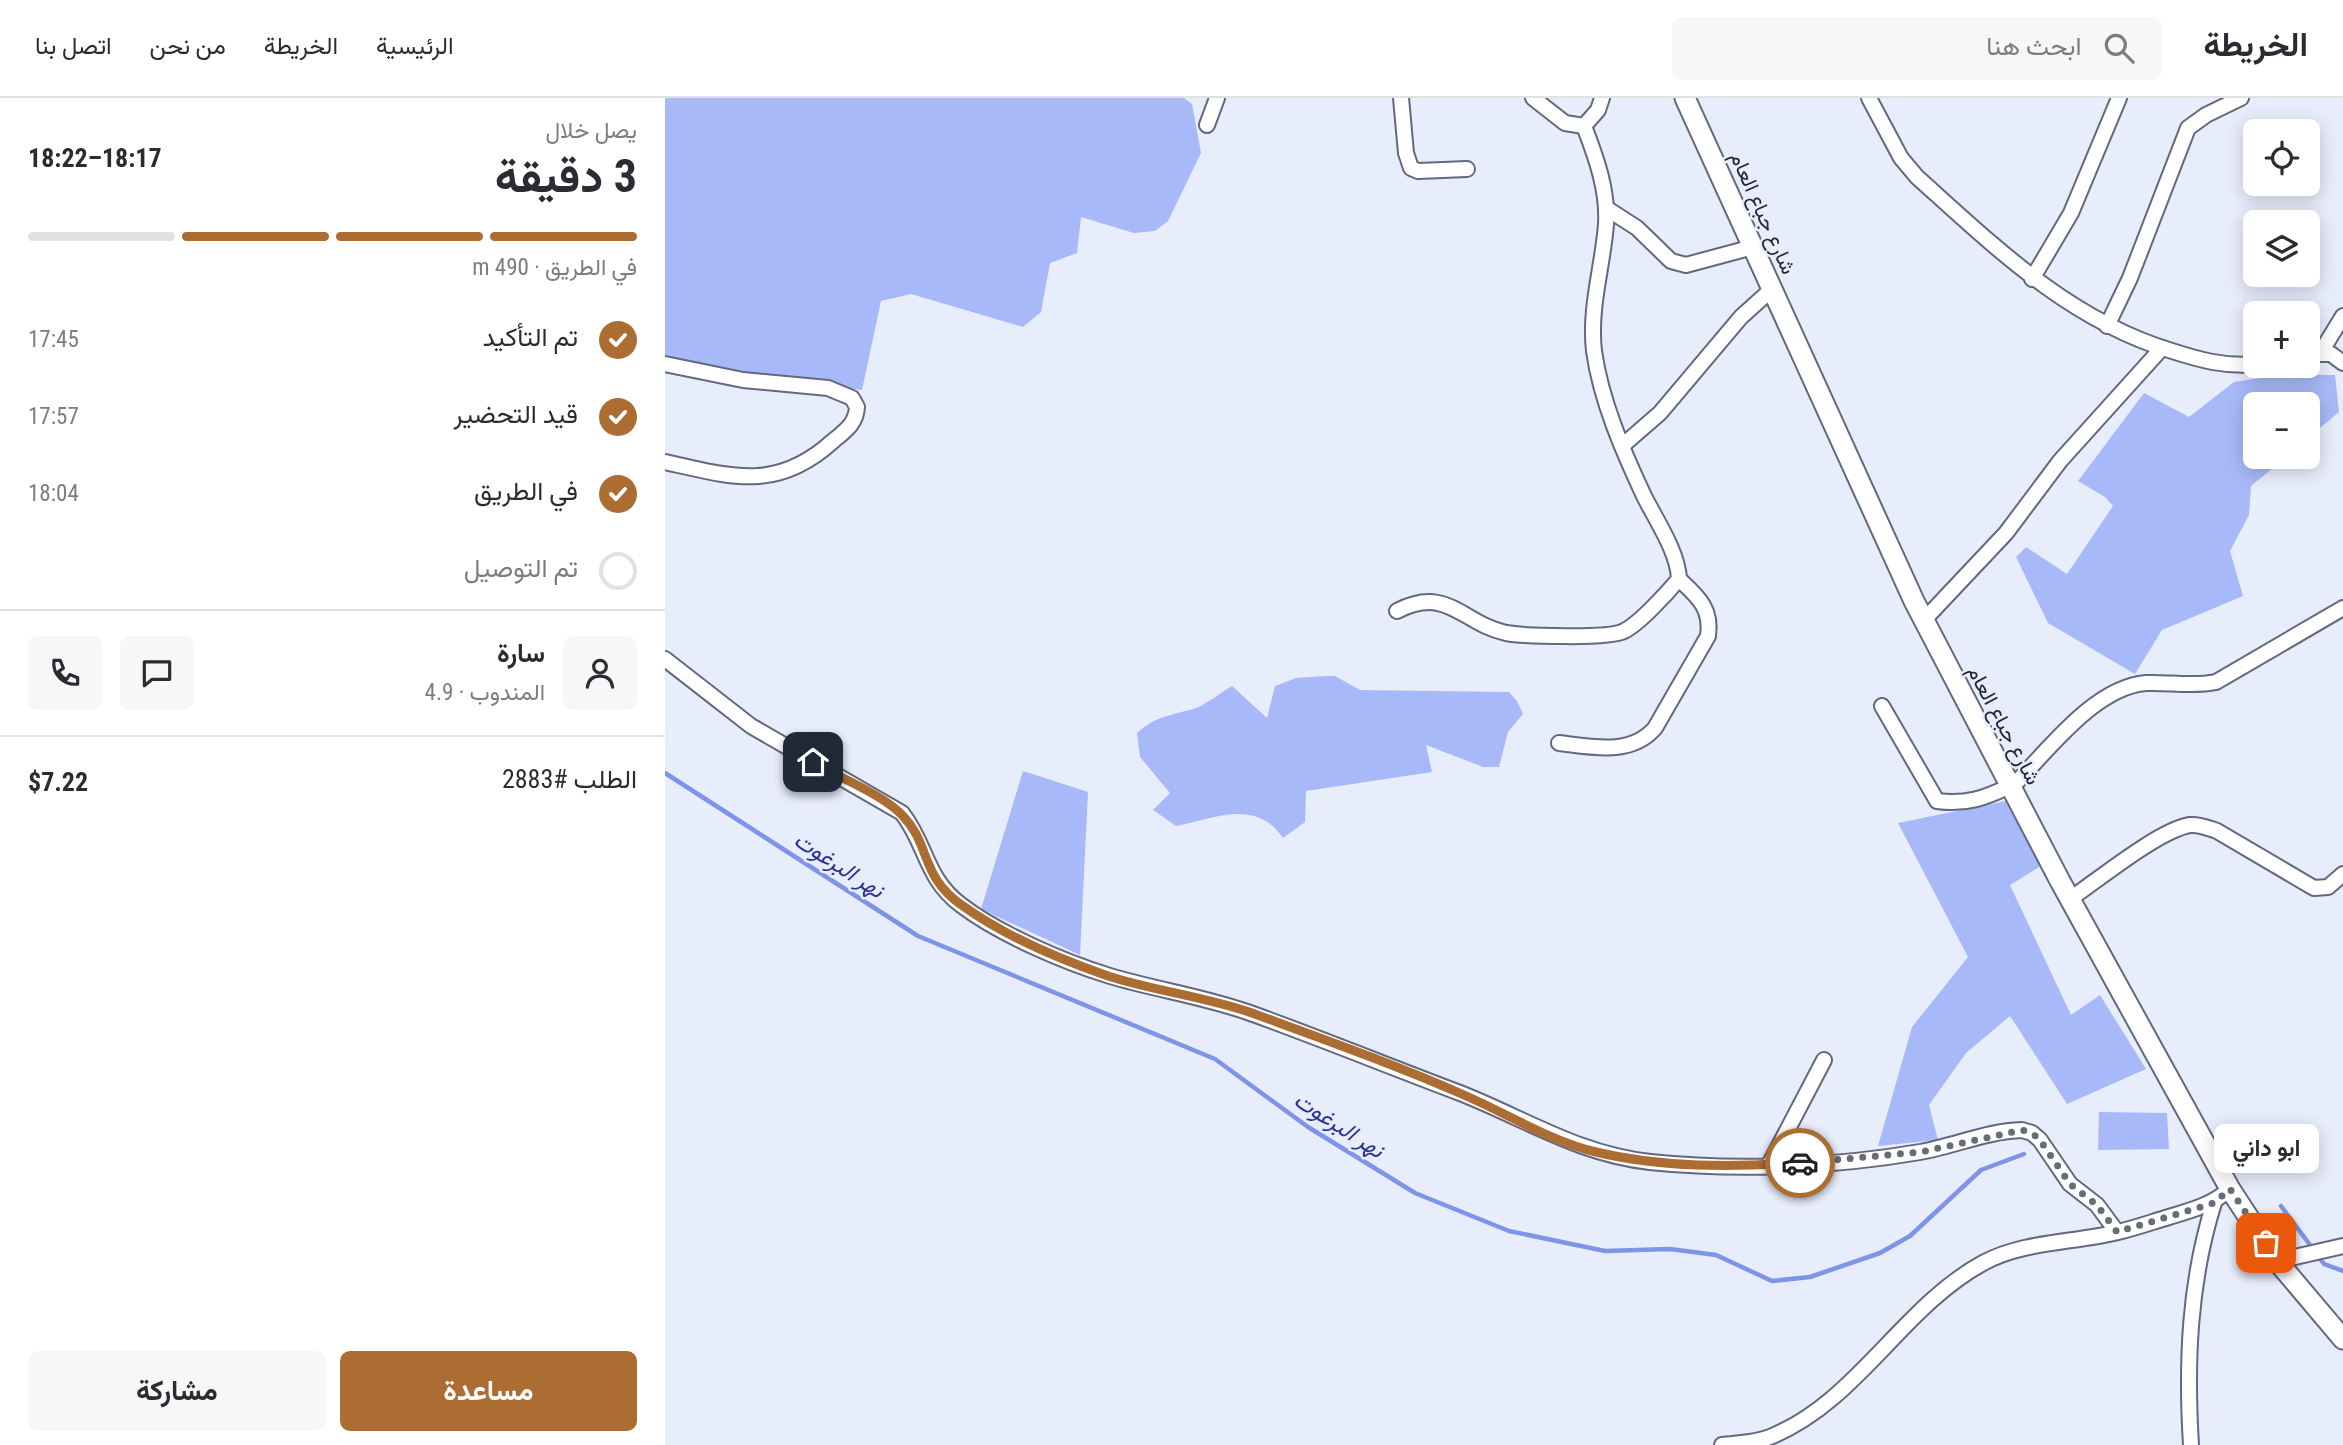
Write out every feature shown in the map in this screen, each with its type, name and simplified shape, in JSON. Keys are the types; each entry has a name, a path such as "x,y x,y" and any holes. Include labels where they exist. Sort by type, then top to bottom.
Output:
{"main road":[{"name":"شارع جباع العام","path":"1685,98 1924,621 2070,899 2230,1189 2287,1259 2343,1339"}],"street":[{"path":"1207,125 1217,98"},
{"path":"1401,98 1406,153 1411,168 1418,171 1467,169"},
{"path":"1533,98 1565,123 1584,126"},
{"path":"1584,126 1598,110 1602,98"},
{"path":"1869,98 1901,159 2032,279 2107,327 2214,364 2243,364"},
{"path":"2032,279 2071,213 2119,98"},
{"path":"2107,327 2130,278 2188,128 2206,115 2241,98"},
{"path":"1559,743 1620,747 1645,740 1708,636 1710,623 1705,604 1679,579 1662,531 1622,446 1594,350 1595,284 1606,208 1598,167 1584,126"},
{"path":"1606,208 1637,228 1671,261 1686,265 1753,247"},
{"path":"1622,446 1660,414 1741,317 1772,289"},
{"path":"2320,346 2343,316"},
{"path":"1924,621 1998,542 2060,461 2162,348"},
{"path":"2320,353 2331,354 2343,363"},
{"path":"665,364 743,380 828,388 852,398 857,412 853,424 815,458 799,467 765,478 719,474 665,462"},
{"path":"1397,611 1416,601 1432,601 1506,633 1616,634 1633,625 1679,579"},
{"path":"1882,706 1937,801 1957,804 1982,800 2011,787 2089,709 2117,690 2146,683 2199,685 2216,682 2343,608"},
{"path":"665,659 751,726 902,813 915,832 927,866 940,887 962,906 1047,951 1107,976 1249,1012 1462,1094 1550,1136 1595,1152 1650,1162 1769,1165 1907,1154 2022,1130 2032,1133 2040,1140 2070,1184 2097,1205 2117,1232"},
{"path":"2070,899 2155,842 2189,825 2200,825 2217,831 2314,888 2328,887 2343,874"},
{"path":"1769,1165 1824,1060"},
{"path":"1722,1445 1770,1441 1797,1423 1851,1382 1907,1325 1965,1274 1986,1261 2027,1248 2117,1232 2214,1203 2230,1189"},
{"path":"2191,1445 2188,1400 2192,1304 2199,1251 2214,1203"},
{"path":"2287,1259 2338,1248"}],"shaded area":[{"path":"665,98 1184,98 1192,104 1201,153 1168,221 1155,231 1134,233 1081,217 1077,253 1050,263 1041,312 1023,327 911,294 881,301 862,390 744,373 665,356"},
{"path":"2320,375 2335,375 2339,412 2320,428 2320,392 2243,392 2243,469 2272,469 2251,486 2249,515 2230,551 2243,596 2162,630 2135,674 2048,623 2016,557 2026,547 2067,574 2113,506 2105,497 2078,481 2144,393 2189,417 2234,382 2260,378 2320,378"},
{"path":"1335,676 1360,690 1509,692 1523,714 1508,732 1499,767 1483,767 1426,745 1432,772 1306,791 1305,822 1283,838 1260,818 1248,815 1220,816 1176,826 1153,810 1170,793 1140,757 1137,733 1144,727 1163,717 1198,707 1232,686 1267,718 1275,686 1296,678"},
{"path":"1023,771 1088,792 1080,955 981,909"},
{"path":"2006,801 2041,866 2010,885 2071,1015 2100,995 2146,1069 2067,1104 2010,1016 1966,1053 1929,1105 1938,1140 1878,1146 1912,1027 1968,957 1898,823"},
{"path":"2099,1112 2167,1113 2169,1149 2098,1150"}],"waterway":[{"name":"نهر البرغوت","path":"665,773 918,936 1215,1059 1308,1127 1415,1193 1509,1231 1605,1251 1670,1249 1716,1255 1772,1281 1810,1277 1880,1253 1910,1236 1981,1170 2024,1154"},
{"name":"نهر البرغوت","path":"2220,1132 2231,1137"},
{"name":"نهر البرغوت","path":"2281,1206 2313,1249"},
{"name":"نهر البرغوت","path":"2318,1256 2324,1264 2343,1271"}],"way so far":[{"path":"1800,1163 1921,1152 2011,1130 2022,1130 2032,1133 2040,1140 2070,1184 2097,1205 2117,1232 2214,1203 2230,1189 2266,1243"}],"place":[{"name":"ابو داني","path":"2266,1243"}],"route":[{"path":"813,762 902,813 915,832 927,866 940,887 962,906 1000,929 1107,976 1249,1012 1462,1094 1550,1136 1595,1152 1650,1162 1749,1166 1800,1163"}]}
